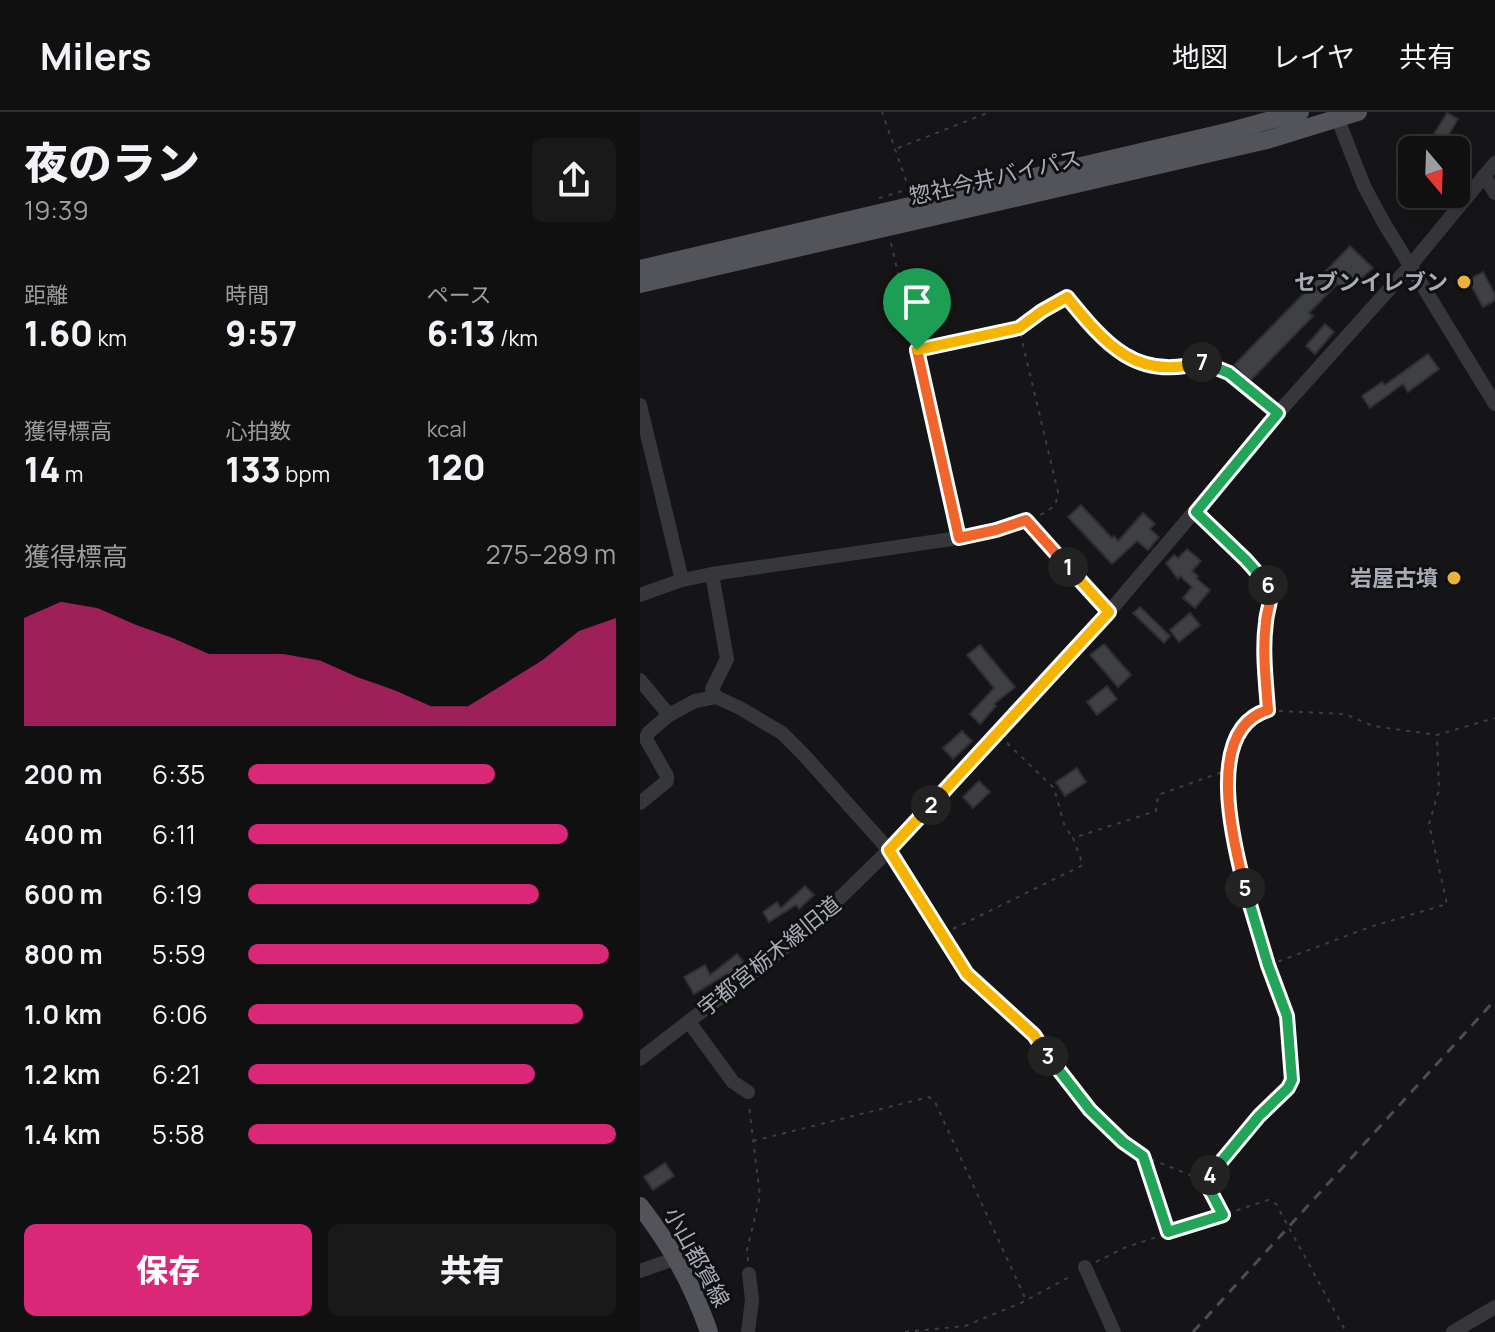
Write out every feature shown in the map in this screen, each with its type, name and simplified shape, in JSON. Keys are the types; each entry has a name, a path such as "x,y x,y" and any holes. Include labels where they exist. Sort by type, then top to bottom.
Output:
{"main road":[{"name":"惣社今井バイパス","path":"640,284 1300,112"},
{"name":"惣社今井バイパス","path":"640,269 1267,140 1336,116 1358,112"},
{"name":"小山都賀線","path":"640,1206 700,1306 709,1332"}],"street":[{"path":"1336,116 1364,186 1495,404"},
{"name":"宇都宮栃木線旧道","path":"640,1059 805,932 889,850 1109,612 1278,413 1410,266 1495,163"},
{"path":"1484,176 1495,193"},
{"path":"640,405 682,580"},
{"path":"1196,512 1266,581 1272,594 1266,619 1265,645 1268,710"},
{"path":"640,595 682,580 712,574 959,538"},
{"path":"712,574 727,659 712,689 716,697"},
{"path":"640,680 669,715"},
{"path":"640,803 667,781 646,739 648,733 669,715 695,701 716,697 740,708 782,733 889,850 967,974"},
{"path":"689,1022 733,1082 748,1092"},
{"path":"640,1271 674,1259"},
{"path":"1085,1267 1114,1332"},
{"path":"748,1332 752,1300 749,1274"},
{"path":"1453,1332 1495,1307"}],"path":[{"path":"882,112 909,189 879,197 959,538 1026,520 1056,503 1058,492 1019,328"},
{"path":"897,149 990,112"},
{"path":"917,350 1019,328 1067,297 1094,331 1136,362 1167,369 1202,362 1215,366 1229,373 1278,413"},
{"path":"1026,520 1109,612"},
{"path":"1205,1181 1292,1080 1287,1016 1268,965 1231,829 1226,770 1245,723 1254,714 1268,710 1345,714 1373,726 1437,735 1495,718"},
{"path":"942,934 1083,865 1064,824 1054,788 998,734"},
{"path":"1268,965 1370,927 1447,904 1429,824 1439,790 1437,735"},
{"path":"1073,838 1156,811 1158,795 1226,770"},
{"path":"967,974 1034,1035 1060,1074 1090,1110 1123,1142 1143,1156 1205,1181 1223,1215"},
{"path":"748,1092 760,1196 747,1250 749,1274"},
{"path":"753,1141 929,1097 935,1102 1026,1301"},
{"path":"1143,1156 1168,1232"},
{"path":"905,1332 965,1326 1026,1301 1124,1248 1268,1200 1276,1204 1346,1332"}],"building":[{"path":"1447,113 1458,119 1448,136 1433,136"},
{"path":"1350,246 1373,268 1346,292 1337,284 1309,313 1313,316 1250,381 1234,365"},
{"path":"1483,272 1495,300 1483,307 1468,280"},
{"path":"1325,324 1334,332 1315,354 1306,346"},
{"path":"1428,354 1439,369 1408,392 1403,384 1370,408 1362,396 1382,382 1385,385"},
{"path":"1081,505 1118,541 1143,513 1155,524 1150,529 1159,537 1148,550 1137,541 1112,564 1068,517"},
{"path":"1187,549 1201,561 1192,571 1210,590 1195,608 1183,598 1192,587 1180,576 1178,579 1166,563 1174,555 1178,558"},
{"path":"1140,607 1170,636 1164,643 1133,613"},
{"path":"1190,613 1200,625 1179,642 1170,630"},
{"path":"1104,644 1131,675 1118,687 1090,655"},
{"path":"980,645 1015,687 994,704 996,706 980,724 970,714 994,688 967,655"},
{"path":"1107,686 1117,699 1097,715 1087,702"},
{"path":"962,731 972,741 953,759 943,748"},
{"path":"1077,768 1086,782 1065,796 1056,782"},
{"path":"979,781 990,792 973,808 963,797"},
{"path":"805,886 814,895 799,909 796,905 769,922 763,912 777,902 781,908"},
{"path":"737,954 746,965 729,978 727,974 694,994 684,977 705,965 710,975"},
{"path":"665,1163 674,1176 653,1190 644,1177"}],"railway":[{"path":"1193,1332 1495,1000"}],"place":[{"name":"セブンイレブン","path":"1464,282"},
{"name":"岩屋古墳","path":"1454,578"}],"route":[{"path":"1067,297 1094,331 1136,362 1167,369 1202,362 1215,366 1229,373 1278,413 1196,512 1266,581 1272,594 1266,619 1265,645 1268,710 1254,714 1245,723 1226,770 1231,829 1268,965 1287,1016 1292,1071 1288,1088 1259,1116 1205,1181 1223,1215 1168,1232 1143,1156 1123,1142 1090,1110 1060,1074 1034,1035 967,974 889,850 1109,612 1026,520 959,538 917,350 1019,328 1067,297"}]}
